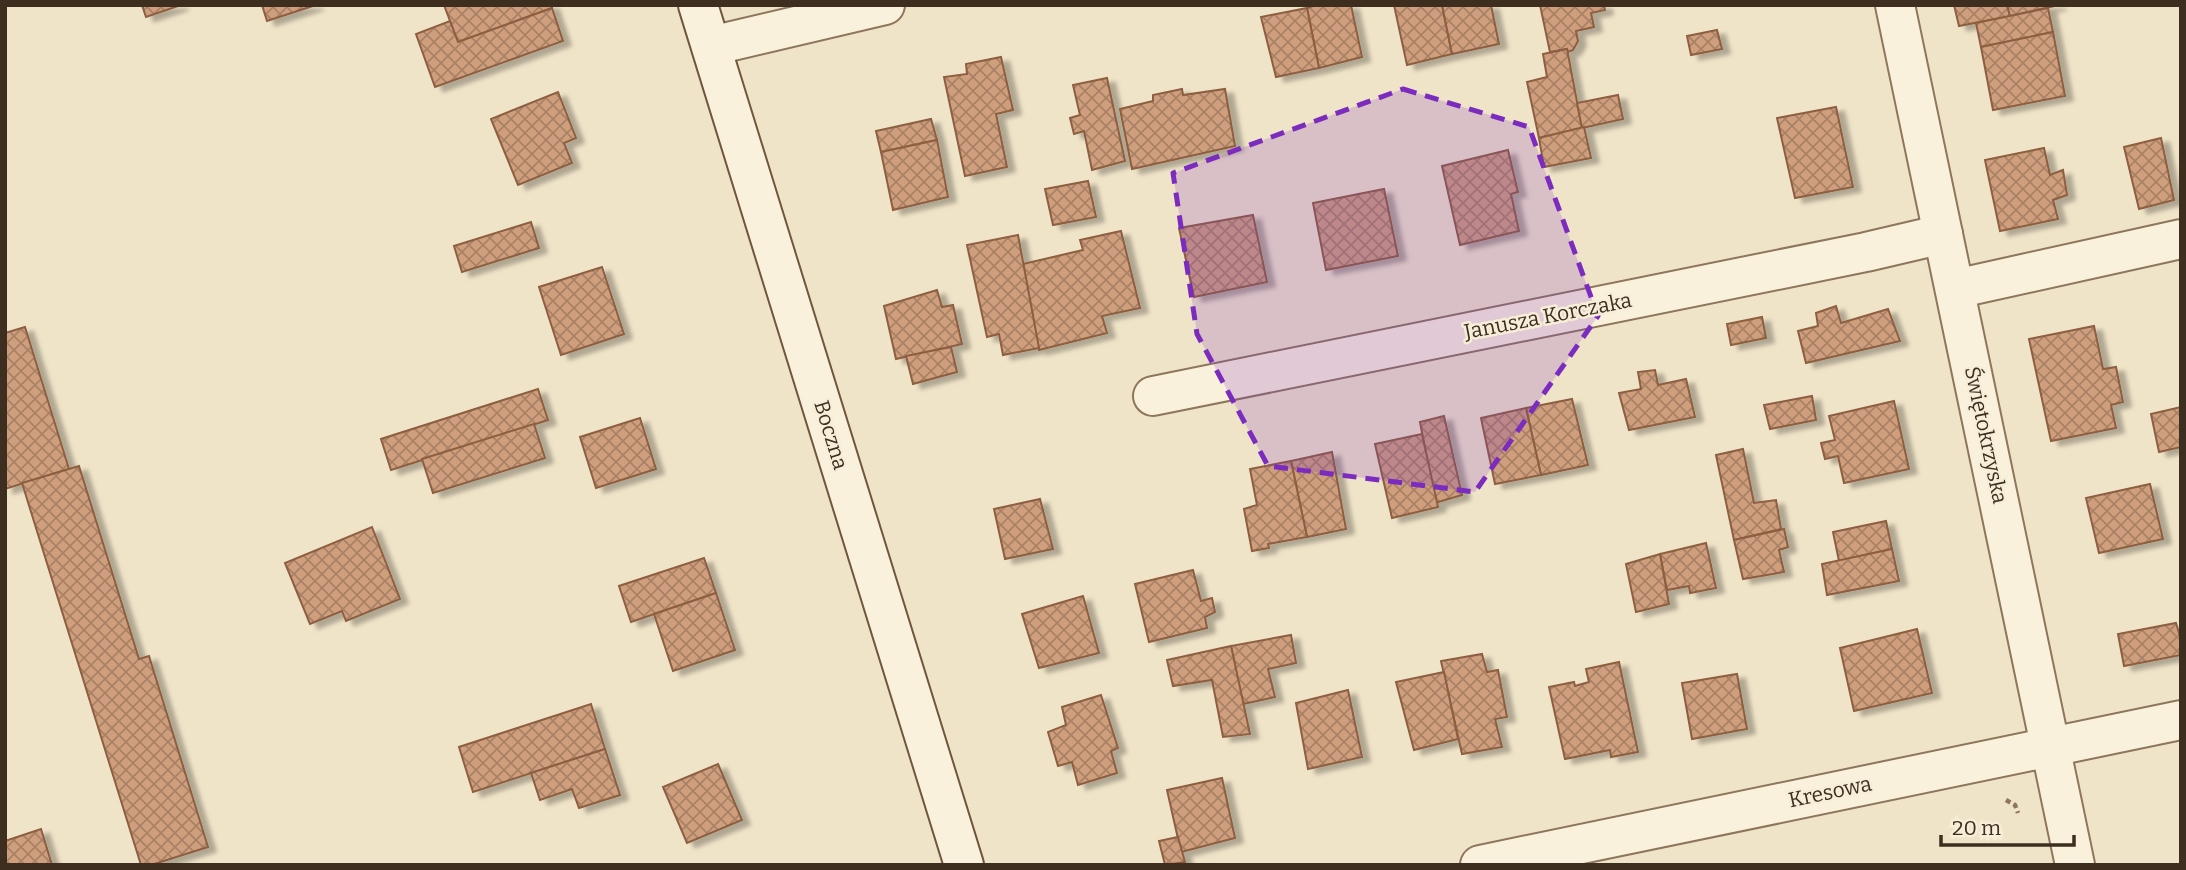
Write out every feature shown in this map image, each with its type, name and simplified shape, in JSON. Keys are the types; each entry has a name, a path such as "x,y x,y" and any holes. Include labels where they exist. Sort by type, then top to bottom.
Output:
{"street":[{"name":"Boczna","path":"698,5 964,865"},
{"path":"711,46 885,5"},
{"name":"Świętokrzyska","path":"1895,5 2075,865"},
{"name":"Janusza Korczaka","path":"1153,396 1866,252 1943,234"},
{"path":"1955,289 2181,239"},
{"name":"Kresowa","path":"1480,865 2181,720"}],"highlighted area":[{"path":"1403,89 1529,127 1598,316 1475,492 1268,466 1197,334 1173,173"}],"building":[{"path":"142,5 181,5 146,17"},
{"path":"262,5 316,5 267,21"},
{"path":"444,5 551,5 552,8 458,42"},
{"path":"1316,5 1351,5 1362,57 1319,68 1307,8"},
{"path":"1394,5 1442,5 1452,54 1407,65"},
{"path":"1442,5 1491,5 1499,44 1452,54"},
{"path":"1540,5 1604,5 1605,10 1591,13 1594,27 1576,31 1578,41 1573,50 1550,52"},
{"path":"1954,5 2007,5 2010,16 1959,26"},
{"path":"2007,5 2059,5 2010,16"},
{"path":"552,8 563,41 435,87 416,34 450,21 458,42"},
{"path":"1307,8 1319,68 1276,77 1261,17"},
{"path":"2048,8 2053,32 1981,47 1976,23"},
{"path":"1717,30 1722,49 1691,55 1687,36"},
{"path":"2053,32 2065,96 1993,110 1981,47"},
{"path":"1567,49 1582,128 1539,138 1527,82 1547,77 1543,54"},
{"path":"1001,57 1013,110 996,114 1007,167 965,176 944,77 967,74 966,64"},
{"path":"1107,78 1125,161 1092,170 1084,131 1074,134 1070,118 1080,115 1073,85"},
{"path":"1182,89 1183,95 1225,89 1235,146 1132,169 1120,109 1153,101 1153,95"},
{"path":"558,92 576,138 564,143 572,163 518,185 491,119"},
{"path":"1618,95 1623,119 1582,128 1577,103"},
{"path":"1836,107 1853,187 1795,198 1777,118"},
{"path":"931,119 937,140 881,152 876,131"},
{"path":"1584,127 1591,158 1544,167 1539,138"},
{"path":"2161,138 2174,200 2139,209 2124,147"},
{"path":"937,140 948,197 893,210 881,152"},
{"path":"2044,148 2050,175 2063,170 2067,195 2053,200 2058,219 2000,231 1985,160"},
{"path":"1508,150 1518,192 1511,194 1519,231 1460,245 1442,166"},
{"path":"1088,181 1096,217 1053,225 1045,189"},
{"path":"1384,189 1398,256 1326,270 1313,203"},
{"path":"1253,215 1267,282 1194,297 1179,228"},
{"path":"531,222 539,248 462,272 454,246"},
{"path":"1121,231 1140,308 1102,316 1107,333 1039,350 1023,264 1083,250 1080,240"},
{"path":"1018,235 1039,348 1003,355 999,334 987,337 967,245"},
{"path":"602,267 624,334 561,355 539,287"},
{"path":"937,290 942,307 953,305 962,344 896,359 884,306"},
{"path":"1836,306 1841,323 1888,309 1900,341 1806,363 1798,331 1818,326 1816,313"},
{"path":"1762,317 1766,338 1731,345 1727,324"},
{"path":"2094,326 2103,369 2116,367 2123,402 2111,405 2116,428 2051,441 2029,339"},
{"path":"25,327 69,469 5,489 5,333"},
{"path":"951,347 957,372 913,384 906,356"},
{"path":"1655,370 1658,385 1686,379 1695,417 1629,430 1619,393 1641,389 1638,372"},
{"path":"538,389 548,420 391,470 381,439"},
{"path":"1812,396 1816,420 1770,429 1764,405"},
{"path":"1572,399 1588,465 1541,475 1526,408"},
{"path":"1894,401 1909,469 1844,483 1838,456 1825,459 1821,443 1835,440 1829,416"},
{"path":"2181,407 2181,447 2159,452 2151,414"},
{"path":"1526,408 1541,475 1495,484 1481,418"},
{"path":"1444,416 1462,495 1435,503 1420,422"},
{"path":"640,418 656,469 596,488 580,437"},
{"path":"534,424 545,458 433,493 422,459"},
{"path":"1422,434 1438,507 1392,518 1375,444"},
{"path":"1743,449 1754,503 1776,500 1781,529 1734,540 1716,455"},
{"path":"1332,452 1346,529 1307,537 1291,461"},
{"path":"1291,461 1307,537 1268,544 1269,548 1252,551 1244,509 1257,505 1250,469"},
{"path":"79,466 139,659 149,656 208,847 151,865 141,865 22,483"},
{"path":"2150,484 2163,539 2099,553 2086,498"},
{"path":"1040,499 1053,549 1005,559 994,509"},
{"path":"1886,521 1892,549 1839,561 1833,532"},
{"path":"372,527 400,599 346,621 342,611 310,624 285,563"},
{"path":"1784,529 1788,547 1779,550 1784,572 1743,579 1734,540"},
{"path":"1706,543 1716,588 1690,593 1689,586 1667,590 1660,554"},
{"path":"1892,549 1899,581 1827,595 1822,564"},
{"path":"1660,554 1669,604 1636,612 1626,564"},
{"path":"704,558 716,593 631,622 619,586"},
{"path":"1193,570 1201,601 1212,598 1215,612 1205,617 1207,628 1149,642 1135,584"},
{"path":"716,593 735,650 673,671 654,614"},
{"path":"1083,596 1099,653 1039,668 1022,614"},
{"path":"2176,623 2181,640 2181,655 2124,666 2118,634"},
{"path":"1917,629 1932,693 1854,711 1840,648"},
{"path":"1291,635 1296,663 1268,669 1275,697 1243,704 1231,646"},
{"path":"1231,646 1250,734 1223,737 1212,680 1173,686 1167,660"},
{"path":"1482,654 1487,672 1498,670 1507,717 1495,719 1502,747 1462,754 1441,661"},
{"path":"1619,662 1638,752 1611,757 1610,750 1565,759 1549,687 1574,682 1575,686 1589,682 1586,669"},
{"path":"1444,672 1458,739 1414,750 1396,682"},
{"path":"1737,674 1747,729 1692,739 1682,683"},
{"path":"1348,690 1362,757 1308,769 1296,703"},
{"path":"1101,695 1118,748 1111,751 1117,773 1078,785 1072,762 1058,766 1048,732 1066,725 1062,707"},
{"path":"591,704 605,749 473,792 459,747"},
{"path":"605,749 620,795 579,808 572,789 540,800 531,773"},
{"path":"718,764 742,820 687,843 663,787"},
{"path":"1222,778 1235,838 1181,852 1167,790"},
{"path":"41,829 52,865 5,865 5,841"},
{"path":"1178,837 1185,862 1165,865 1159,841"}]}
